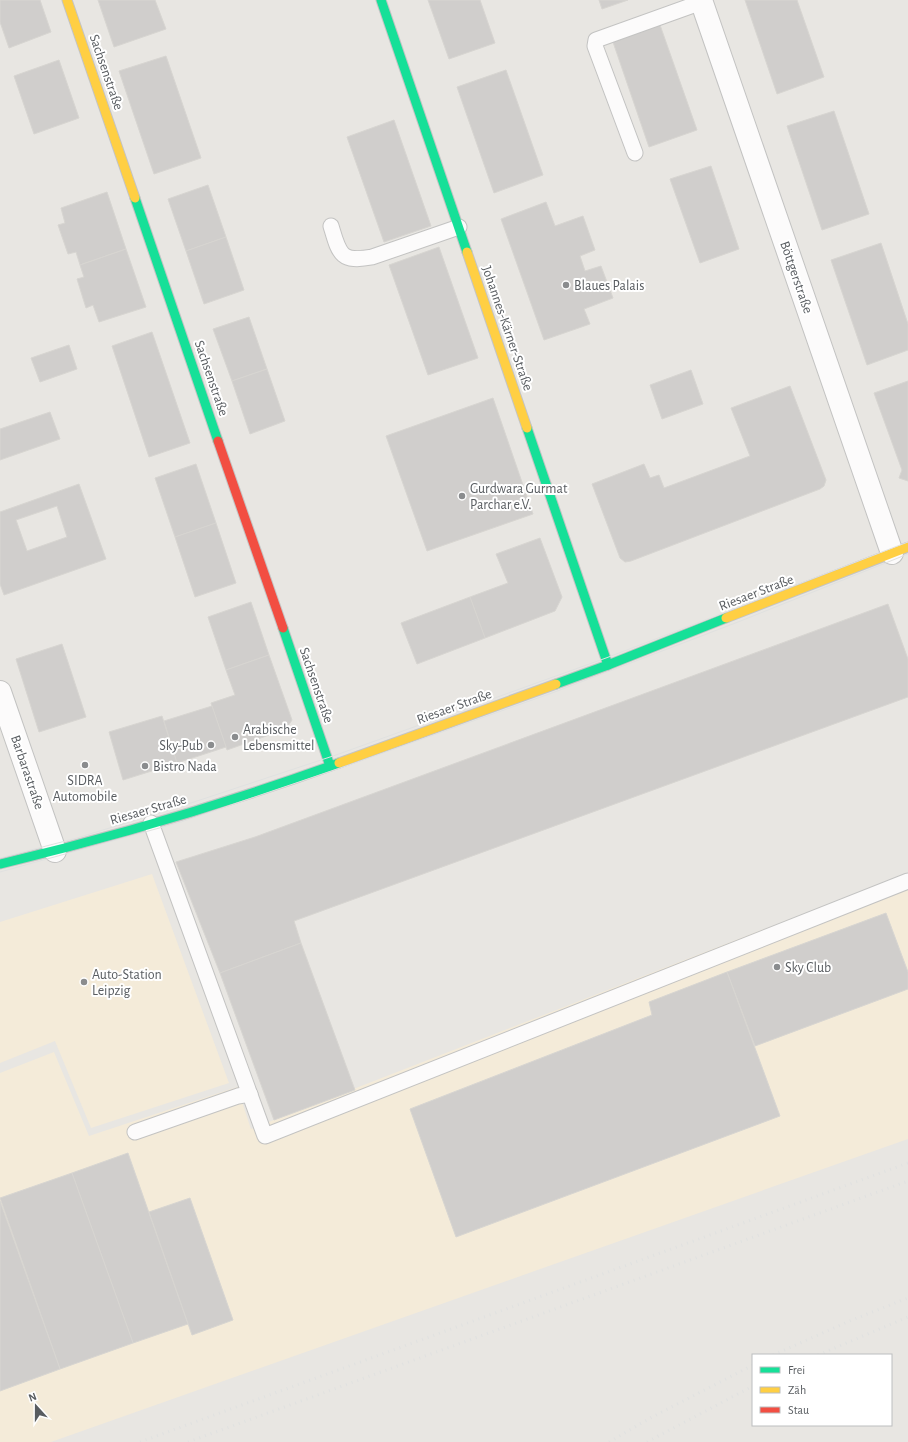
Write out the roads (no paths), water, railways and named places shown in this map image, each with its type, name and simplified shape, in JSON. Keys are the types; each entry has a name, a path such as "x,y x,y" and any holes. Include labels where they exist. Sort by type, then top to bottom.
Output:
{"street":[{"name":"Sachsenstraße","path":"67,0 330,766"},
{"name":"Johannes-Kärner-Straße","path":"381,0 608,665"},
{"name":"Böttgerstraße","path":"702,1 900,550"},
{"name":"Riesaer Straße","path":"0,864 55,851 194,811 330,766 608,665 900,550"},
{"name":"Barbarastraße","path":"0,692 55,851"}],"lane":[{"path":"635,153 595,46 596,40 702,1"},
{"path":"332,226 340,252 348,258 358,260 372,257 459,227"},
{"path":"151,823 265,1136 908,881"},
{"path":"135,1132 238,1096 250,1094"}],"tram line":[{"path":"0,858 77,838 194,802 336,755 606,658 908,542"},
{"path":"0,872 181,822 349,765 552,693 738,622 908,554"}],"railway":[{"path":"140,1442 908,1163"},
{"path":"188,1442 908,1181"},
{"path":"775,1354 852,1320 908,1298"},
{"path":"820,1354 908,1317"},
{"path":"609,1442 652,1417 752,1366"},
{"path":"647,1442 752,1387"}],"place":[{"name":"Blaues Palais","path":"566,285"},
{"name":"Gurdwara Gurmat Parchar e.V.","path":"462,496"},
{"name":"Arabische Lebensmittel","path":"235,737"},
{"name":"Sky-Pub","path":"211,745"},
{"name":"SIDRA Automobile","path":"85,765"},
{"name":"Bistro Nada","path":"145,766"},
{"name":"Sky Club","path":"777,967"},
{"name":"Auto-Station Leipzig","path":"84,982"}]}
